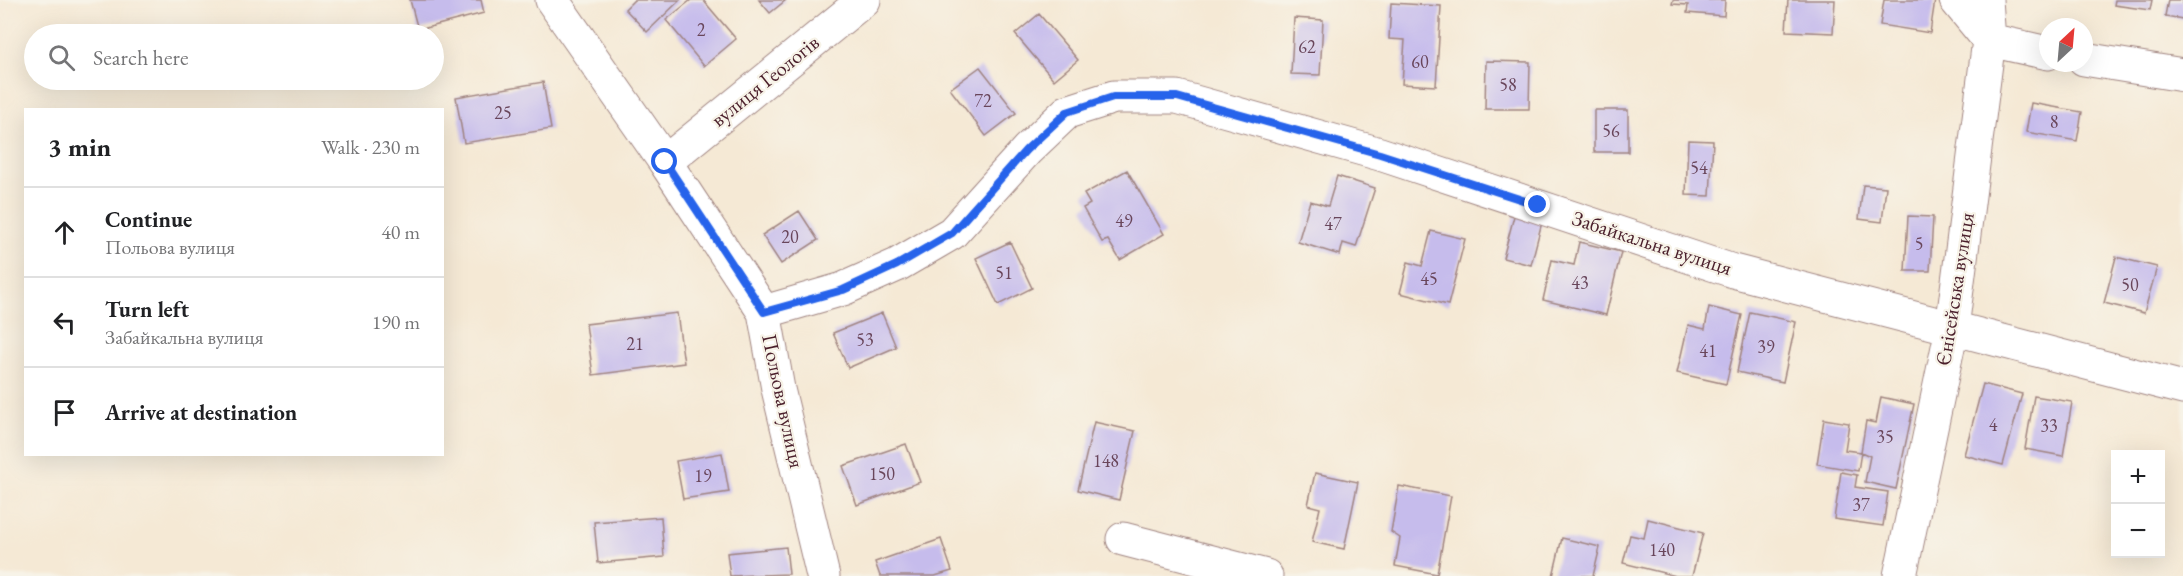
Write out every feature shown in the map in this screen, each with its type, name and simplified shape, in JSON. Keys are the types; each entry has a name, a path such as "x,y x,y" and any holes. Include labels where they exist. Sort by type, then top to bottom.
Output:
{"street":[{"name":"Польова вулиця","path":"552,0 665,162 764,312 778,389 823,576"},
{"name":"вулиця Геологів","path":"665,162 864,0"},
{"path":"1956,0 1989,40 2039,51"},
{"name":"Єнісейська вулиця","path":"1900,576 1952,328 1989,40 1986,0"},
{"path":"2093,60 2183,75"},
{"name":"Забайкальна вулиця","path":"764,312 843,290 897,265 952,233 1026,150 1067,112 1113,97 1177,97 1380,154 1734,271 2183,388"},
{"path":"1123,539 1266,576"}],"building":[{"path":"410,0 481,0 484,13 441,24 416,24"},
{"path":"634,0 680,0 647,32 625,9"},
{"path":"691,0 703,0 736,39 704,66 666,20"},
{"path":"759,0 786,0 770,13"},
{"path":"1673,0 1725,0 1724,16 1687,13 1688,5 1672,4"},
{"path":"1788,0 1835,0 1833,33 1786,31"},
{"path":"1884,0 1935,0 1930,33 1880,25"},
{"path":"2115,0 2152,0 2150,10 2114,5"},
{"path":"2168,0 2183,0 2183,19 2165,16"},
{"path":"1391,3 1441,6 1436,86 1402,84 1405,40 1389,39"},
{"path":"1039,14 1078,60 1054,80 1015,34"},
{"path":"1294,18 1323,20 1320,75 1291,74"},
{"path":"1486,61 1530,62 1529,109 1485,109"},
{"path":"980,67 1016,113 986,136 950,89"},
{"path":"543,82 551,129 464,143 456,97"},
{"path":"2031,103 2082,112 2077,141 2026,132"},
{"path":"1594,110 1628,110 1628,152 1594,152"},
{"path":"1688,140 1713,141 1710,196 1686,195"},
{"path":"1127,170 1164,234 1120,260 1108,240 1102,242 1083,208 1090,204 1084,194"},
{"path":"1337,176 1375,188 1356,247 1343,243 1340,255 1298,242 1310,201 1328,206"},
{"path":"1863,185 1886,187 1882,222 1859,219"},
{"path":"799,211 818,240 781,264 762,235"},
{"path":"1514,216 1542,222 1531,265 1503,258"},
{"path":"1908,216 1933,217 1930,271 1905,271"},
{"path":"1431,231 1465,239 1448,305 1400,293 1408,262 1422,266"},
{"path":"1010,242 1032,288 998,305 976,258"},
{"path":"1579,242 1621,252 1606,315 1543,300 1552,260 1574,265"},
{"path":"2116,257 2157,267 2144,313 2104,303"},
{"path":"1709,307 1742,315 1726,384 1677,373 1688,325 1705,329"},
{"path":"1750,312 1796,322 1783,382 1737,372"},
{"path":"677,313 684,363 593,375 586,324"},
{"path":"882,313 896,347 848,368 833,333"},
{"path":"1983,384 2022,394 2003,465 1964,455"},
{"path":"2034,396 2072,402 2063,456 2025,449"},
{"path":"1881,397 1914,404 1896,489 1865,482 1870,456 1861,452 1866,421 1876,423"},
{"path":"1824,419 1849,423 1845,450 1861,452 1858,471 1817,464"},
{"path":"1094,422 1135,431 1119,500 1078,490"},
{"path":"906,444 920,482 857,505 843,466"},
{"path":"722,453 729,492 683,499 676,461"},
{"path":"1841,472 1857,475 1855,487 1888,492 1883,526 1834,519"},
{"path":"1315,473 1358,482 1344,549 1312,542 1320,508 1308,505"},
{"path":"1399,486 1451,496 1437,574 1395,566 1400,538 1391,532"},
{"path":"661,517 664,557 598,563 594,522"},
{"path":"1648,519 1703,533 1692,576 1676,576 1623,563 1630,535 1644,538"},
{"path":"1562,538 1600,547 1593,576 1553,576"},
{"path":"941,539 952,571 935,576 880,576 875,562"},
{"path":"786,547 789,574 730,576 727,553"}],"route":[{"path":"665,162 764,312 843,290 897,265 952,233 1026,150 1067,112 1113,97 1177,97 1380,154 1538,205"}]}
